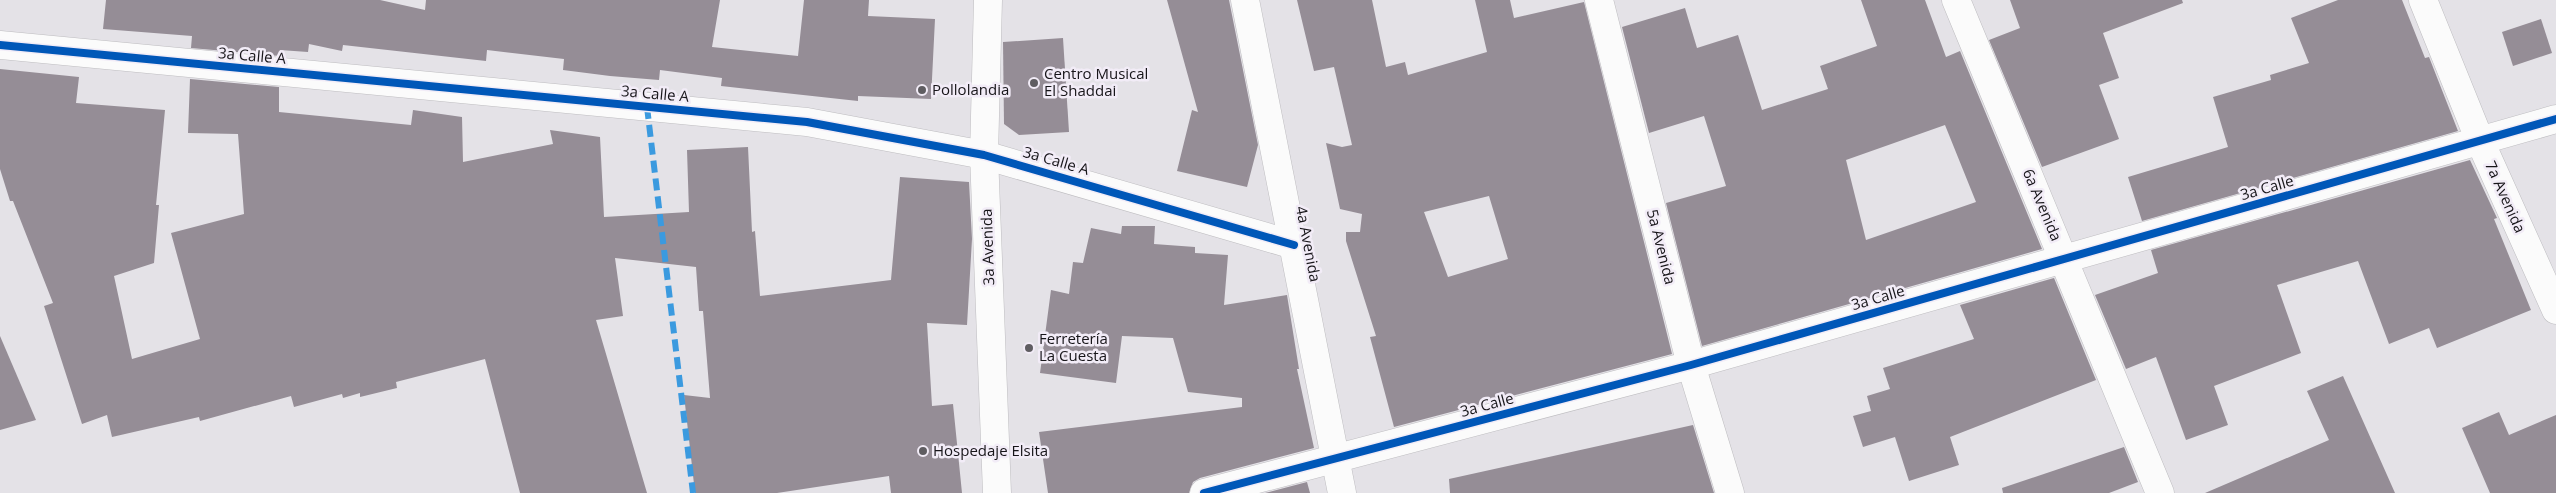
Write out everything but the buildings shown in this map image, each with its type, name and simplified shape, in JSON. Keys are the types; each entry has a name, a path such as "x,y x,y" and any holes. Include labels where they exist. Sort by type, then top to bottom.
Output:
{"street":[{"name":"3a Avenida","path":"988,0 984,155 997,493"},
{"name":"4a Avenida","path":"1245,0 1342,493"},
{"name":"5a Avenida","path":"1599,0 1691,365 1730,493"},
{"name":"6a Avenida","path":"1956,0 2160,493"},
{"name":"7a Avenida","path":"2423,0 2480,141 2556,310"},
{"name":"3a Calle A","path":"0,45 807,122 984,155 1294,245"},
{"name":"3a Calle","path":"1204,493 1691,365 2556,119"}],"marked path":[{"path":"647,107 693,493"}],"cycle path":[{"path":"0,45 807,122 984,155 1294,245"},
{"path":"1204,493 1691,365 2556,119"}],"place":[{"name":"Centro Musical El Shaddai","path":"1034,83"},
{"name":"Pollolandia","path":"922,90"},
{"name":"Ferretería La Cuesta","path":"1029,348"},
{"name":"Hospedaje Elsita","path":"923,451"}]}
